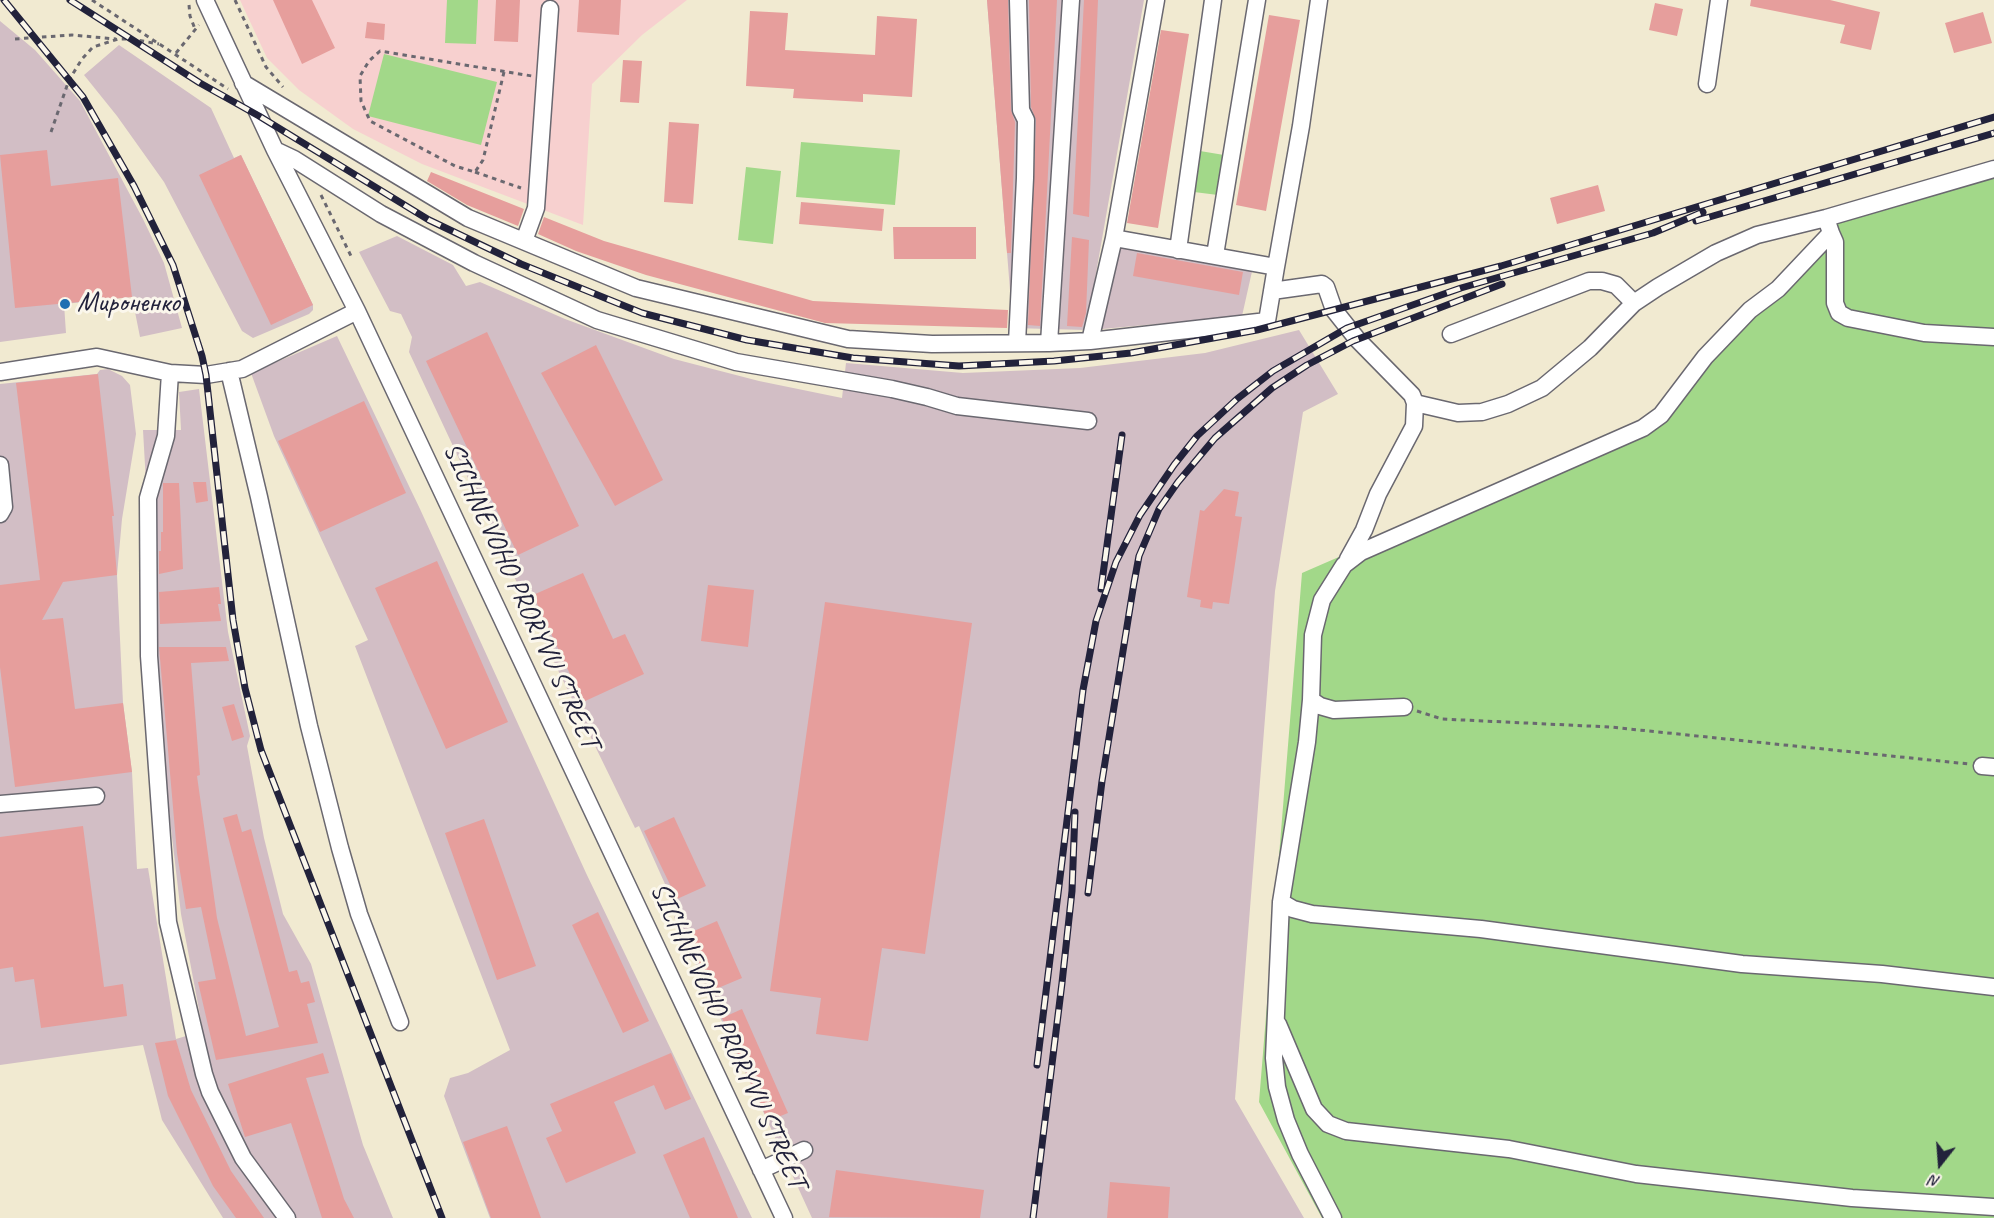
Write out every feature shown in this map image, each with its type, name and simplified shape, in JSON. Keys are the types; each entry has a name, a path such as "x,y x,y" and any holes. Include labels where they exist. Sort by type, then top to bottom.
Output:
{"street":[{"path":"1017,343 1026,131 1026,120 1022,110 1018,0"},
{"path":"1049,343 1071,0"},
{"path":"1090,341 1114,238 1155,0"},
{"path":"1178,250 1213,0"},
{"path":"1215,255 1257,0"},
{"path":"243,83 468,218 636,288 848,339 932,344 1090,341 1267,321 1301,126 1319,0"},
{"path":"1707,84 1719,0"},
{"name":"SICHNEVOHO PRORYVU STREET","path":"208,6 275,150 357,311 784,1218"},
{"path":"524,241 536,208 550,9"},
{"path":"275,150 294,159 381,214 422,236 474,263 597,320 736,362 892,389 927,396 957,406 1088,421"},
{"path":"1415,403 1458,413 1482,412 1508,404 1542,388 1590,348 1634,303 1658,286 1716,253 1757,235 1829,225 1994,169"},
{"path":"1829,225 1835,242 1835,303 1839,313 1848,318 1924,333 1994,338"},
{"path":"1344,565 1361,552 1643,428 1661,415 1705,357 1750,310 1778,289 1829,225"},
{"path":"1114,238 1276,267"},
{"path":"1451,333 1589,281 1602,281 1616,285 1634,303"},
{"path":"1272,291 1322,284 1326,287 1334,310 1347,327 1412,395 1415,403 1414,426 1378,494 1364,530 1322,600 1313,635 1307,742 1281,902 1274,1058 1277,1087 1286,1120 1300,1154 1333,1218"},
{"path":"0,372 97,357 170,374 206,375 242,369 357,311"},
{"path":"229,371 306,714 340,848 359,914 400,1022"},
{"path":"170,374 166,436 148,498 149,656 168,922 210,1092 243,1158 287,1218"},
{"path":"0,465 4,507 0,514"},
{"path":"1311,700 1320,706 1334,710 1404,707"},
{"path":"0,804 96,796"},
{"path":"1281,902 1293,909 1312,914 1481,929 1742,964 1882,974 1994,987"},
{"path":"1275,1018 1314,1110 1328,1124 1347,1131 1509,1149 1636,1174 1852,1198 1994,1207"},
{"path":"761,1170 804,1150"}],"path":[{"path":"92,0 254,105"},
{"path":"190,0 189,9 195,29"},
{"path":"235,0 266,67 289,91"},
{"path":"176,53 195,29 208,6"},
{"path":"15,39 72,35 131,39 162,45"},
{"path":"51,132 69,80 82,59 93,47 118,39"},
{"path":"537,194 455,165 370,121 361,101 360,76 369,61 380,51 545,78"},
{"path":"475,172 483,160 504,72"},
{"path":"1404,707 1442,718 1610,727 1988,766"}],"shaded area":[{"path":"240,0 687,0 642,35 592,84 583,225 422,164 353,129 299,90 267,58"},
{"path":"987,0 1144,0 1086,330 1013,328"},
{"path":"0,21 35,50 80,101 164,263 182,328 140,337 132,297 64,304 66,333 0,342"},
{"path":"119,45 211,108 234,158 241,155 313,305 313,310 309,314 253,338 242,331 164,182 117,116 84,75"},
{"path":"397,236 453,265 466,286 480,282 565,319 674,359 759,381 842,398 846,363 963,373 1080,368 1205,353 1299,330 1338,394 1303,412 1275,591 1235,1099 1304,1218 812,1218 674,917 678,913 639,826 635,828 556,666 409,352 412,337 401,314 390,311 359,252"},
{"path":"1120,242 1253,267 1242,316 1102,329"},
{"path":"337,336 420,509 586,873 752,1218 490,1218 444,1096 450,1078 468,1073 510,1050 355,646 368,640 274,436 251,373"},
{"path":"108,369 122,376 130,385 136,434 122,519 117,575 123,703 132,772 137,869 148,868 176,1039 203,1031 181,914 167,794 143,430 181,430 179,392 199,389 228,632 250,736 247,746 264,838 283,914 311,964 363,1145 393,1218 223,1218 162,1120 143,1045 0,1065 0,384 97,374 100,370"}],"green space":[{"path":"447,0 478,0 476,44 445,43"},
{"path":"384,54 497,82 481,145 368,116"},
{"path":"801,142 900,150 895,205 796,197"},
{"path":"1200,151 1224,155 1218,195 1194,192"},
{"path":"746,167 781,171 773,244 738,240"},
{"path":"1994,178 1994,1218 1322,1218 1259,1102 1302,573 1612,438 1652,417 1841,218"}],"building":[{"path":"273,0 312,0 335,48 302,64"},
{"path":"496,0 520,0 518,42 494,41"},
{"path":"579,0 621,0 619,35 577,32"},
{"path":"987,0 1008,0 1011,110 1015,122 1011,253 1007,253"},
{"path":"1029,0 1057,0 1040,326 1028,325 1036,120 1031,107"},
{"path":"1084,0 1098,0 1089,217 1073,214"},
{"path":"1751,0 1830,0 1880,12 1871,50 1840,43 1845,25 1750,6"},
{"path":"1655,3 1683,9 1677,36 1649,30"},
{"path":"750,11 788,13 785,50 875,55 877,16 917,19 912,97 863,94 863,102 793,98 794,89 746,86"},
{"path":"1983,12 1992,43 1954,53 1945,23"},
{"path":"1269,15 1300,20 1266,211 1236,205"},
{"path":"367,22 385,24 384,40 365,38"},
{"path":"1161,30 1189,34 1158,228 1127,223"},
{"path":"623,60 642,61 639,103 620,102"},
{"path":"669,122 699,124 693,204 664,202"},
{"path":"47,150 51,186 118,178 132,297 15,308 0,155"},
{"path":"241,155 313,305 271,325 199,175"},
{"path":"431,172 524,209 518,226 467,205 427,181"},
{"path":"1598,185 1605,211 1557,224 1550,198"},
{"path":"801,202 884,209 882,231 799,224"},
{"path":"544,217 604,241 813,301 1008,310 1007,328 825,323 646,275 576,251 538,234"},
{"path":"893,227 976,227 976,259 894,259"},
{"path":"1072,237 1089,240 1086,313 1082,327 1067,326"},
{"path":"1137,253 1243,272 1239,295 1133,276"},
{"path":"487,332 579,526 518,555 426,361"},
{"path":"596,345 663,480 615,506 541,373"},
{"path":"98,374 114,516 112,516 117,575 63,582 42,620 63,618 75,709 123,703 132,772 15,787 0,667 0,585 40,580 16,383"},
{"path":"364,401 406,493 320,532 278,441"},
{"path":"193,482 206,482 208,501 196,503"},
{"path":"163,483 179,483 183,569 159,574 159,551 161,551 161,532 163,532"},
{"path":"1224,489 1239,492 1235,516 1242,517 1229,604 1213,602 1212,609 1200,607 1201,600 1187,597 1200,510 1204,511"},
{"path":"437,561 508,722 446,749 375,588"},
{"path":"583,573 613,639 625,634 644,674 583,702 533,595"},
{"path":"708,585 754,590 748,647 701,641"},
{"path":"219,587 221,604 218,604 221,621 160,624 159,592"},
{"path":"825,602 972,623 925,954 882,948 868,1041 816,1034 821,998 770,991"},
{"path":"159,647 226,647 229,661 191,663 200,775 197,776 217,918 246,1036 279,1027 223,818 237,814 242,832 251,829 289,972 297,970 301,983 309,981 315,1002 307,1004 318,1043 216,1060 198,982 216,979 201,907 186,909 177,853"},
{"path":"234,704 244,737 232,741 222,707"},
{"path":"674,817 706,886 677,899 644,831"},
{"path":"484,819 536,966 497,980 445,833"},
{"path":"83,826 104,987 123,984 127,1016 41,1028 34,979 15,982 13,967 0,969 0,837"},
{"path":"598,912 649,1021 623,1033 572,925"},
{"path":"717,921 742,978 711,991 687,934"},
{"path":"742,1009 788,1113 768,1121 722,1018"},
{"path":"176,1040 191,1090 231,1171 264,1218 236,1218 213,1186 168,1096 155,1043"},
{"path":"323,1053 329,1073 306,1078 344,1199 354,1218 322,1218 291,1123 245,1137 228,1084"},
{"path":"671,1053 691,1099 665,1110 654,1085 614,1102 636,1153 566,1183 546,1138 562,1131 550,1104"},
{"path":"507,1126 541,1218 491,1218 463,1142"},
{"path":"704,1137 738,1218 690,1218 663,1155"},
{"path":"836,1170 984,1190 980,1218 829,1217"},
{"path":"1110,1182 1170,1187 1168,1218 1107,1218"}],"railway":[{"path":"4,0 83,97 134,186 173,265 206,375 233,620 245,688 261,750 442,1218"},
{"path":"70,0 200,83 259,116 429,220 521,264 642,313 747,340 853,358 959,366 1054,361 1131,353 1257,330 1501,266 1994,117"},
{"path":"1696,221 1994,133"},
{"path":"1037,1065 1083,690 1096,621 1116,562 1140,515 1174,465 1197,436 1237,399 1273,371 1347,328 1461,288 1653,233 1703,212"},
{"path":"1088,893 1102,781 1134,583 1139,556 1159,509 1178,482 1215,438 1272,388 1307,365 1353,341 1502,284"},
{"path":"1101,589 1122,435"},
{"path":"1033,1218 1072,891 1075,812"}],"place":[{"name":"Мироненко","path":"65,304"}]}
